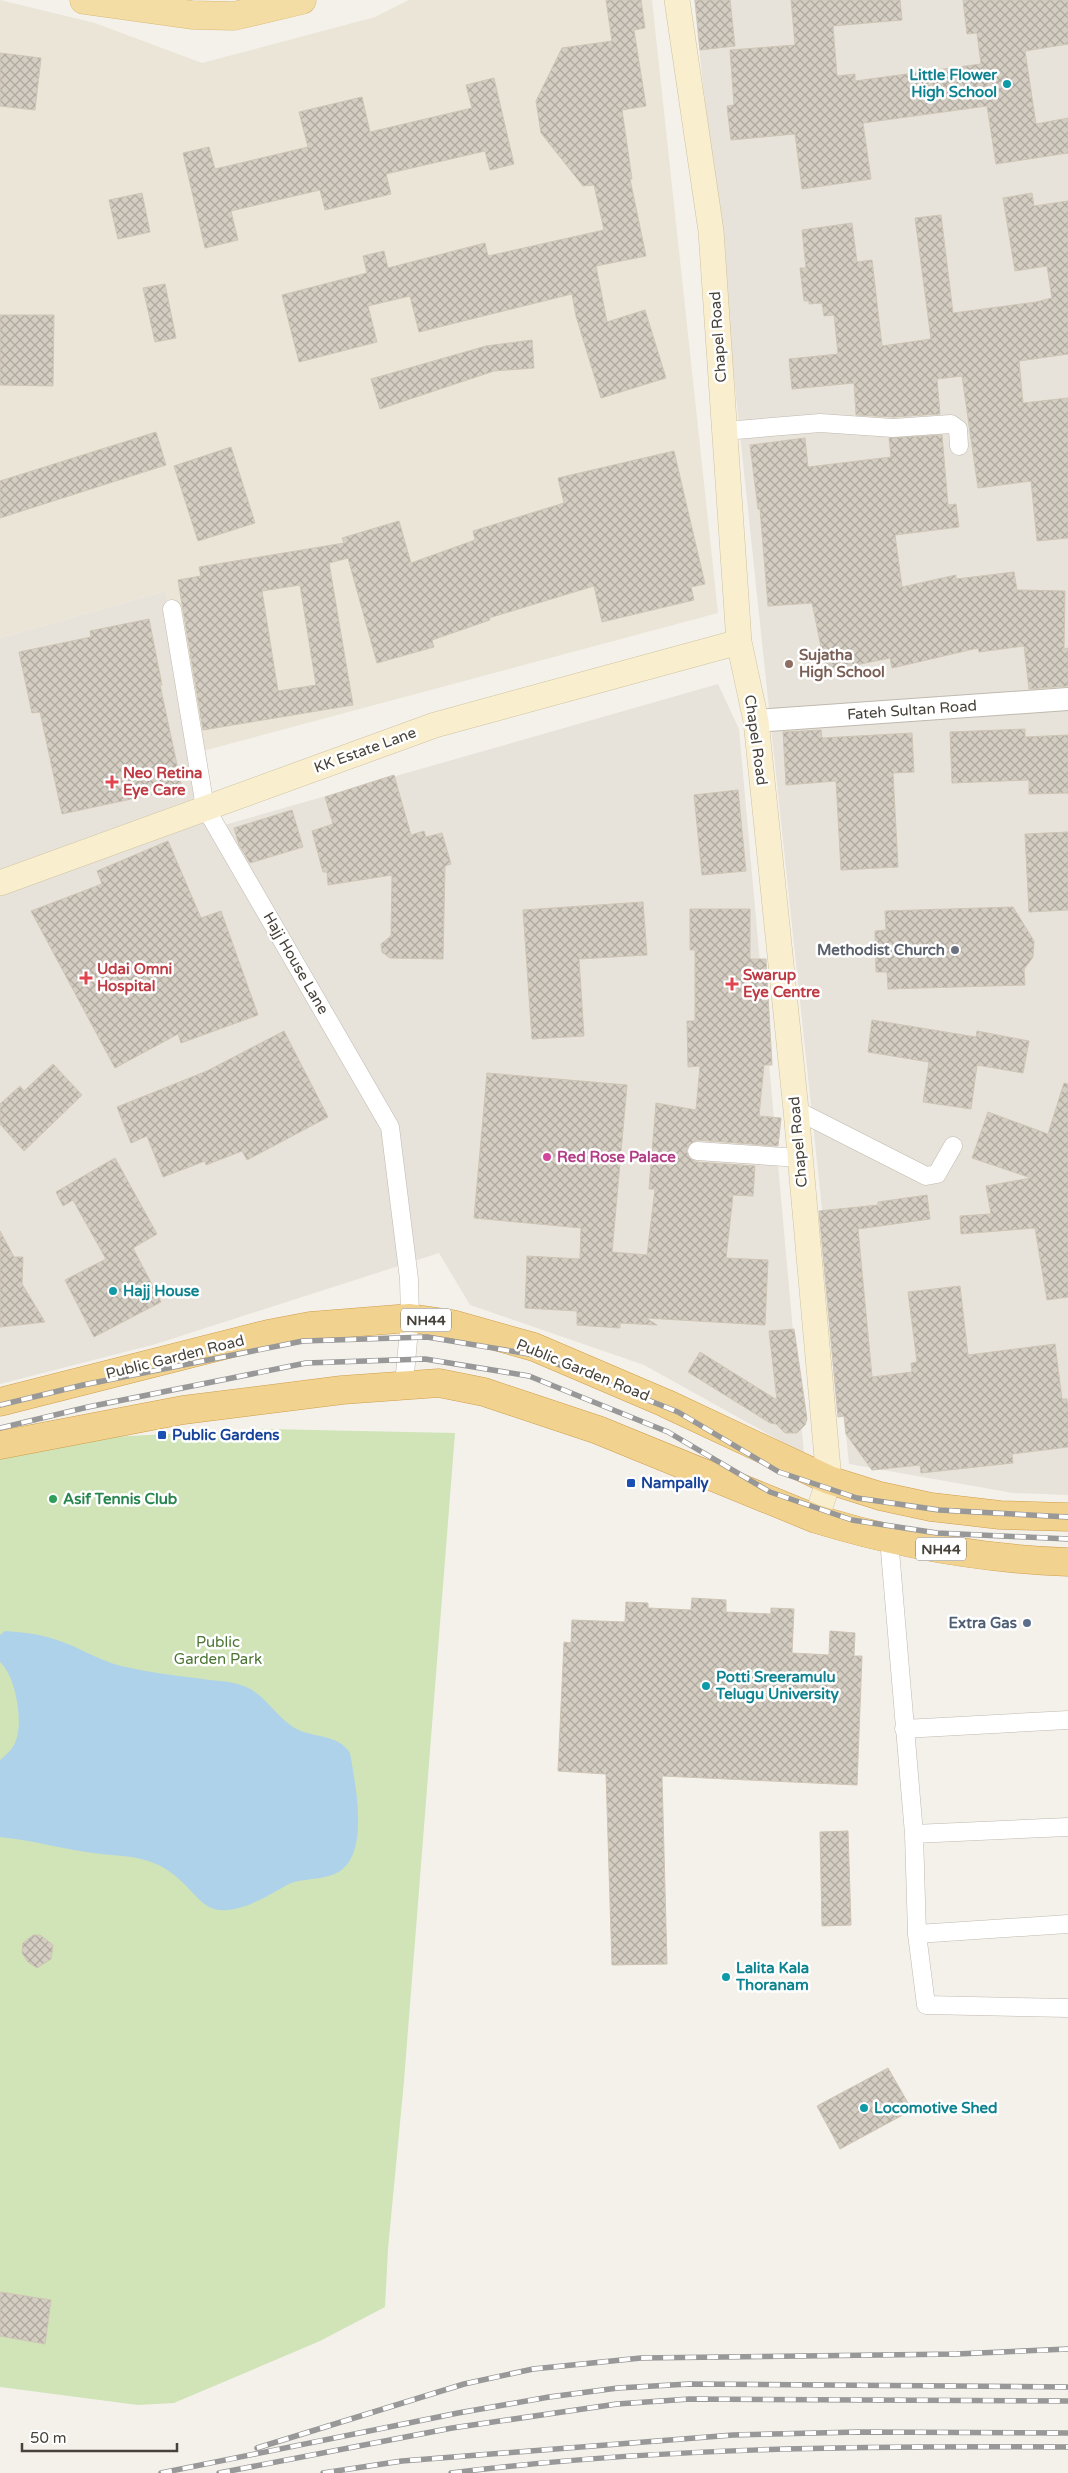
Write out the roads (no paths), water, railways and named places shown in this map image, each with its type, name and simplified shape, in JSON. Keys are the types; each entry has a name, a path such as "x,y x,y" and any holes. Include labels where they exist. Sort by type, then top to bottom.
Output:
{"highway":[{"name":"Public Garden Road","path":"0,1402 276,1332 310,1326 410,1318 452,1324 534,1347 665,1404 829,1480"},
{"name":"NH44","path":"0,1445 183,1410 342,1390 439,1383 484,1392 598,1430 816,1519 889,1540 954,1551 1034,1561 1068,1562"},
{"name":"NH44","path":"829,1480 880,1496 931,1507 1000,1515 1068,1516"}],"main road":[{"path":"84,0 192,15 234,16 302,0"},
{"name":"Chapel Road","path":"677,0 711,231 739,642 756,721 796,1110 829,1480"},
{"name":"KK Estate Lane","path":"0,884 205,807 436,725 739,642"},
{"path":"816,1519 829,1480"}],"street":[{"path":"724,431 820,423 893,428 951,424 958,429 959,446"},
{"name":"Hajj House Lane","path":"172,609 205,807 390,1127 410,1279 410,1318 404,1385"},
{"name":"Fateh Sultan Road","path":"756,721 1068,699"},
{"path":"796,1110 926,1176 937,1174 953,1146"},
{"path":"696,1151 799,1158"},
{"path":"889,1540 914,1834 917,1934 926,2005 1068,2008"},
{"path":"904,1729 1068,1720"},
{"path":"914,1834 1068,1827"},
{"path":"917,1934 1068,1924"}],"water":[{"path":"5,1631 54,1639 121,1666 241,1685 263,1698 293,1727 300,1731 339,1742 350,1753 357,1798 358,1833 355,1848 349,1861 340,1871 334,1874 289,1884 247,1906 219,1910 203,1903 176,1876 149,1861 0,1837 0,1760 14,1745 19,1726 19,1714 14,1689 6,1669 0,1662 0,1635"}],"railway":[{"path":"0,1405 83,1385 303,1341 427,1337 535,1355 678,1412 779,1472 857,1498 939,1510 1068,1517"},
{"path":"0,1428 88,1407 306,1363 425,1359 529,1376 668,1432 770,1492 852,1520 937,1533 1068,1539"},
{"path":"257,2448 464,2384 533,2369 641,2358 957,2354 1068,2349"},
{"path":"161,2473 458,2413 549,2397 618,2388 689,2384 1068,2387"},
{"path":"219,2473 452,2428 617,2404 690,2399 1068,2401"},
{"path":"323,2473 402,2461 733,2435 859,2432 1068,2433"},
{"path":"451,2473 528,2464 682,2453 836,2448 1068,2447"}],"place":[{"name":"Little Flower High School","path":"1007,84"},
{"name":"Sujatha High School","path":"789,664"},
{"name":"Neo Retina Eye Care","path":"112,782"},
{"name":"Methodist Church","path":"955,950"},
{"name":"Udai Omni Hospital","path":"86,978"},
{"name":"Swarup Eye Centre","path":"732,984"},
{"name":"Red Rose Palace","path":"547,1157"},
{"name":"Hajj House","path":"113,1291"},
{"name":"Public Gardens","path":"162,1435"},
{"name":"Nampally","path":"631,1483"},
{"name":"Asif Tennis Club","path":"53,1499"},
{"name":"Extra Gas","path":"1027,1623"},
{"name":"Potti Sreeramulu Telugu University","path":"706,1686"},
{"name":"Lalita Kala Thoranam","path":"726,1977"},
{"name":"Locomotive Shed","path":"864,2108"}],"park label":[{"name":"Public Garden Park","path":"218,1650"}]}
